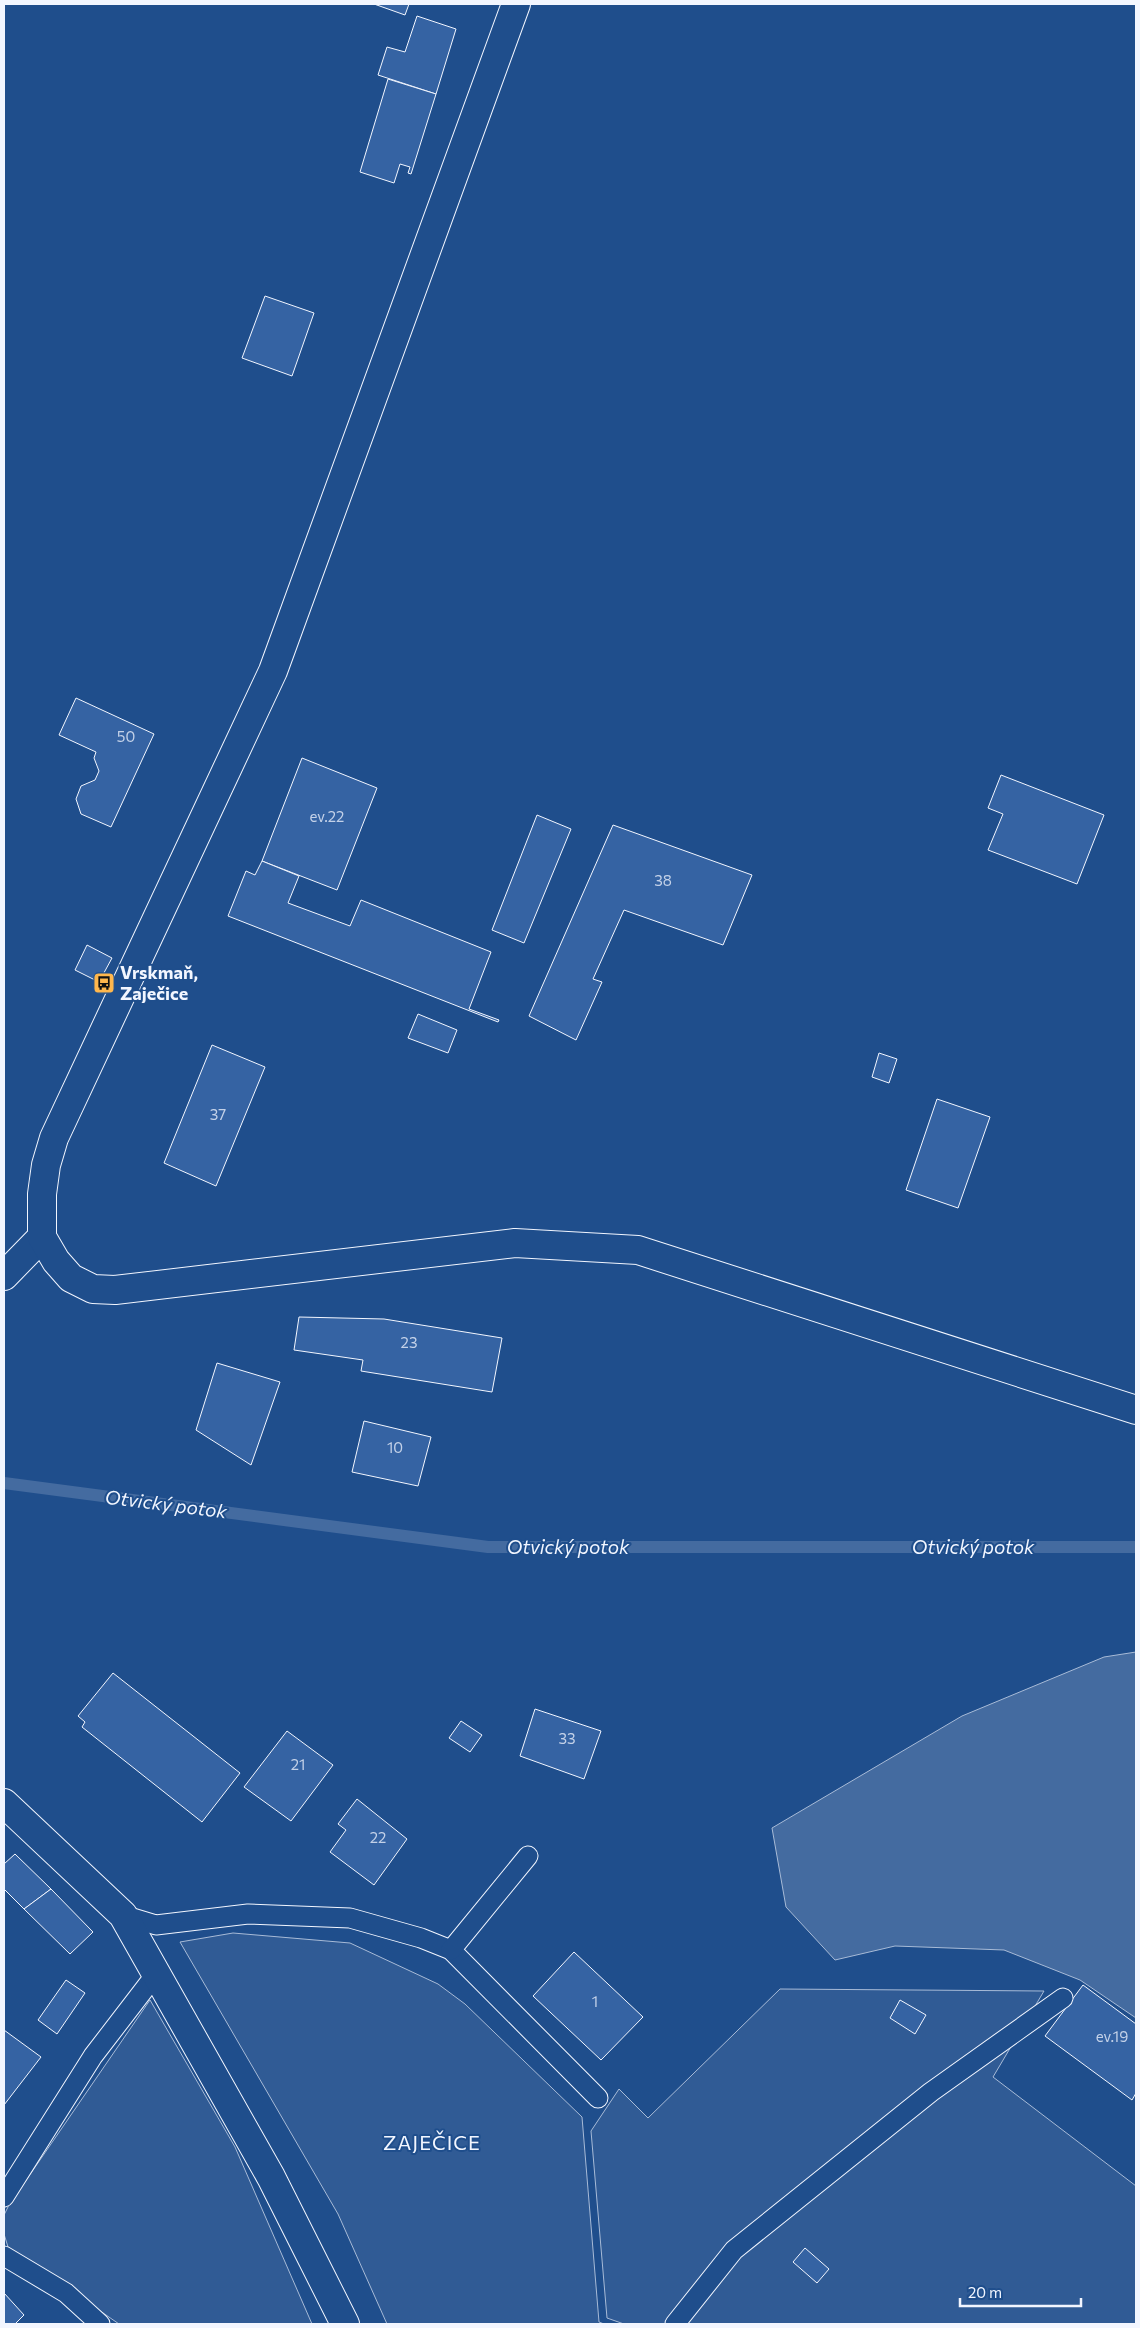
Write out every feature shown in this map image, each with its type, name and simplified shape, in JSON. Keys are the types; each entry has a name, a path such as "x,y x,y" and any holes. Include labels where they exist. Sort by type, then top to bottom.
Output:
{"street":[{"path":"516,4 273,671 54,1138 46,1165 42,1194 42,1237 56,1261 71,1278 93,1288 115,1290 515,1243 638,1250 1136,1410"},
{"path":"4,1276 42,1237"},
{"path":"4,1803 123,1915 271,2177 345,2324"}],"lane":[{"path":"450,1950 528,1856"},
{"path":"123,1915 156,1925 248,1914 350,1918 421,1938 450,1950 598,2098"},
{"path":"4,2197 93,2056 156,1974"},
{"path":"675,2324 734,2250 931,2092 1063,1998"},
{"path":"4,2256 66,2293 100,2324"}],"shaded area":[{"path":"1136,1652 1136,2018 1080,1980 1004,1950 895,1946 835,1960 786,1907 772,1828 962,1716 1104,1657"},
{"path":"233,1933 350,1943 438,1984 465,2004 582,2117 599,2322 604,2324 387,2324 338,2214 180,1942"},
{"path":"780,1989 1044,1991 993,2077 1136,2186 1136,2324 624,2324 607,2318 591,2131 619,2089 648,2118"},
{"path":"150,2000 235,2147 312,2324 119,2324 8,2247 4,2234 4,2215 9,2205"}],"building":[{"path":"374,4 409,4 405,15"},
{"path":"417,16 456,29 436,94 378,75 387,47 405,52"},
{"path":"388,79 436,94 411,174 408,173 410,167 400,164 394,183 360,172"},
{"path":"265,296 314,313 292,376 242,358"},
{"path":"76,698 154,734 111,827 81,814 76,799 81,786 95,780 99,771 94,758 96,752 59,735"},
{"path":"302,758 377,788 337,890 262,861"},
{"path":"1001,775 1104,815 1077,884 988,850 1003,814 988,808"},
{"path":"537,815 571,829 524,943 492,930"},
{"path":"613,825 752,875 723,945 624,910 593,979 602,982 576,1040 529,1016"},
{"path":"262,861 299,876 288,903 350,926 361,900 491,952 469,1009 499,1020 498,1022 228,916 246,871 255,875"},
{"path":"87,945 112,958 99,982 75,970"},
{"path":"418,1014 457,1030 448,1053 408,1038"},
{"path":"212,1045 265,1067 216,1186 164,1163"},
{"path":"879,1053 897,1059 889,1083 872,1077"},
{"path":"937,1099 990,1117 958,1208 906,1190"},
{"path":"299,1317 384,1319 502,1338 492,1392 361,1371 363,1360 294,1350"},
{"path":"217,1363 280,1382 251,1465 196,1430"},
{"path":"364,1421 431,1437 418,1486 352,1472"},
{"path":"113,1673 240,1773 202,1822 82,1727 85,1722 78,1716"},
{"path":"535,1709 601,1731 584,1779 520,1756"},
{"path":"461,1721 482,1735 470,1752 449,1738"},
{"path":"287,1731 333,1765 291,1821 244,1787"},
{"path":"357,1799 407,1839 374,1885 330,1852 346,1830 338,1824"},
{"path":"15,1854 51,1889 24,1909 4,1889 4,1864"},
{"path":"51,1889 93,1932 70,1954 24,1909"},
{"path":"574,1952 643,2017 601,2060 533,1996"},
{"path":"66,1980 85,1993 57,2034 38,2020"},
{"path":"1083,1985 1136,2024 1136,2093 1132,2100 1045,2036"},
{"path":"900,2000 926,2015 915,2034 890,2018"},
{"path":"4,2030 41,2057 4,2105"},
{"path":"805,2248 829,2269 817,2283 793,2262"},
{"path":"4,2293 24,2315 15,2324 4,2324"}],"waterway":[{"name":"Otvický potok","path":"4,1483 488,1547 1136,1547"}],"place":[{"name":"Vrskmaň, Zaječice","path":"104,983"}],"district":[{"name":"ZAJEČICE","path":"432,2143"}]}
